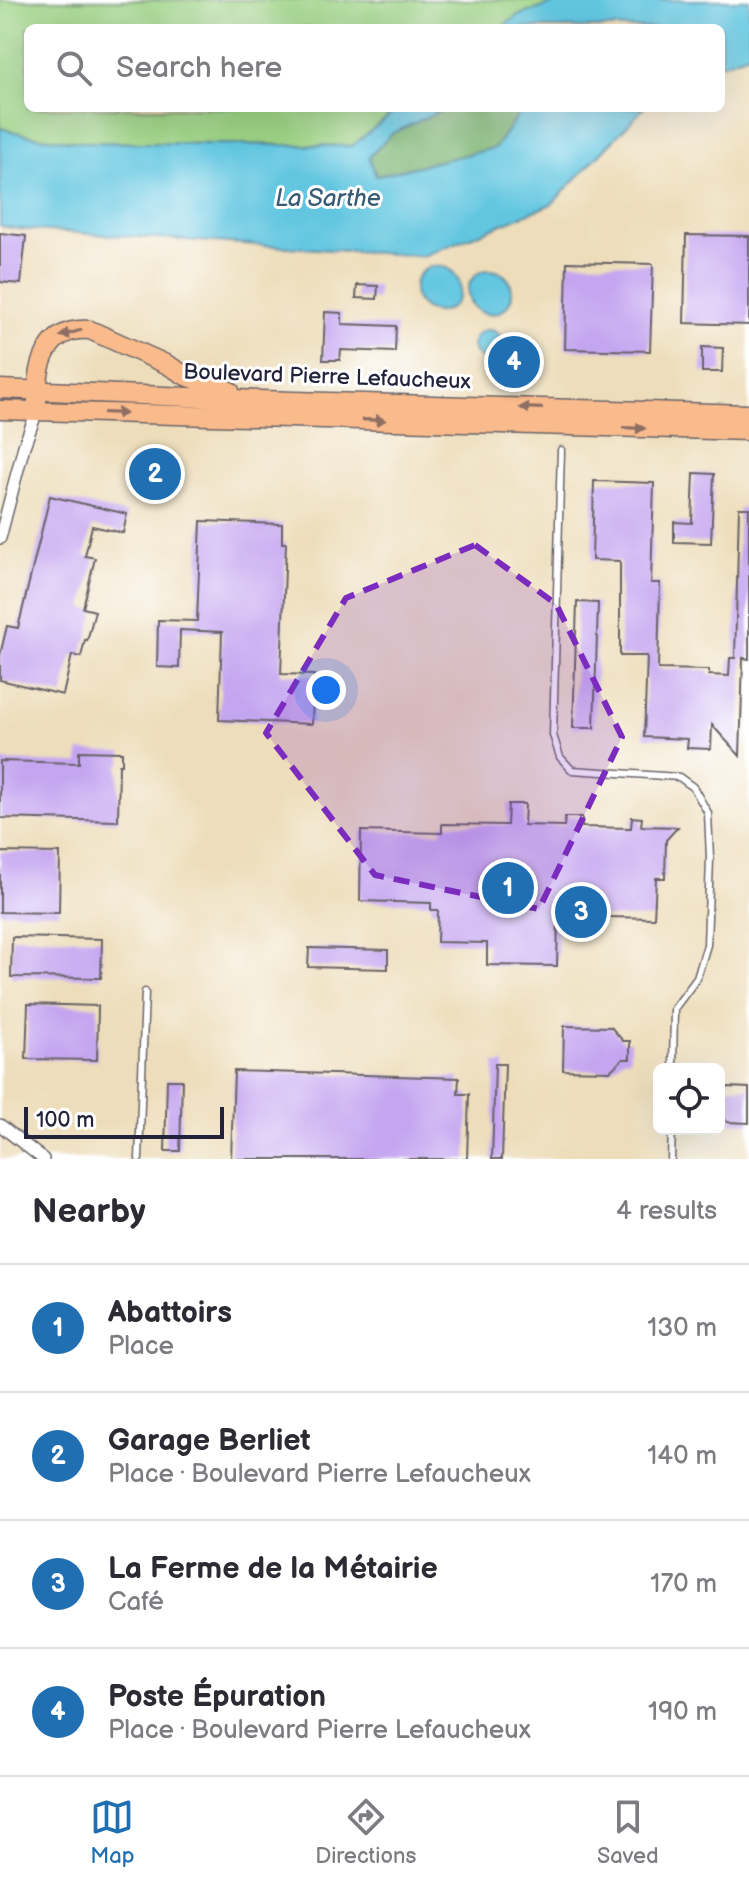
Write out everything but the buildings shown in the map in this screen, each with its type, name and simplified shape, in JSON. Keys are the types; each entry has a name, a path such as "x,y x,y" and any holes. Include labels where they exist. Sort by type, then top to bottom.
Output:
{"main road":[{"path":"37,411 41,366 48,348 60,335 79,329 90,330 207,385 260,400"},
{"name":"Boulevard Pierre Lefaucheux","path":"0,389 749,414"},
{"name":"Boulevard Pierre Lefaucheux","path":"0,410 749,431"}],"street":[{"path":"0,538 24,446 37,411"},
{"path":"0,1125 43,1159"}],"lane":[{"path":"561,450 553,735 560,757 572,770 679,777 693,787 708,813 707,945 697,978 674,1009 673,1063"},
{"path":"139,1159 145,992"},
{"path":"671,1159 672,1135"}],"highlighted area":[{"path":"475,545 556,604 622,737 539,909 375,875 266,733 346,598"}],"green space":[{"path":"0,0 565,0 517,16 506,24 24,24 24,112 394,112 352,146 81,142 32,136 0,128"},
{"path":"438,112 520,112 495,148 376,176 369,157 391,134"}],"water":[{"path":"565,0 749,0 749,54 725,63 725,24 506,24 517,16"},
{"name":"La Sarthe","path":"394,112 438,112 391,134 369,157 376,176 495,148 520,112 640,112 552,204 423,256 0,226 0,128 32,136 81,142 352,146"},
{"path":"437,266 454,272 460,289 454,306 437,312 420,306 414,289 420,272"},
{"path":"490,270 506,276 512,292 506,308 490,314 474,308 468,292 474,276"},
{"path":"488,330 494,331 502,339 502,351 494,359 488,360 482,359 474,351 473,345 474,339 482,331"}],"place":[{"name":"Poste Épuration","path":"514,362"},
{"name":"Garage Berliet","path":"155,474"},
{"name":"Abattoirs","path":"508,888"},
{"name":"La Ferme de la Métairie","path":"581,912"}]}
